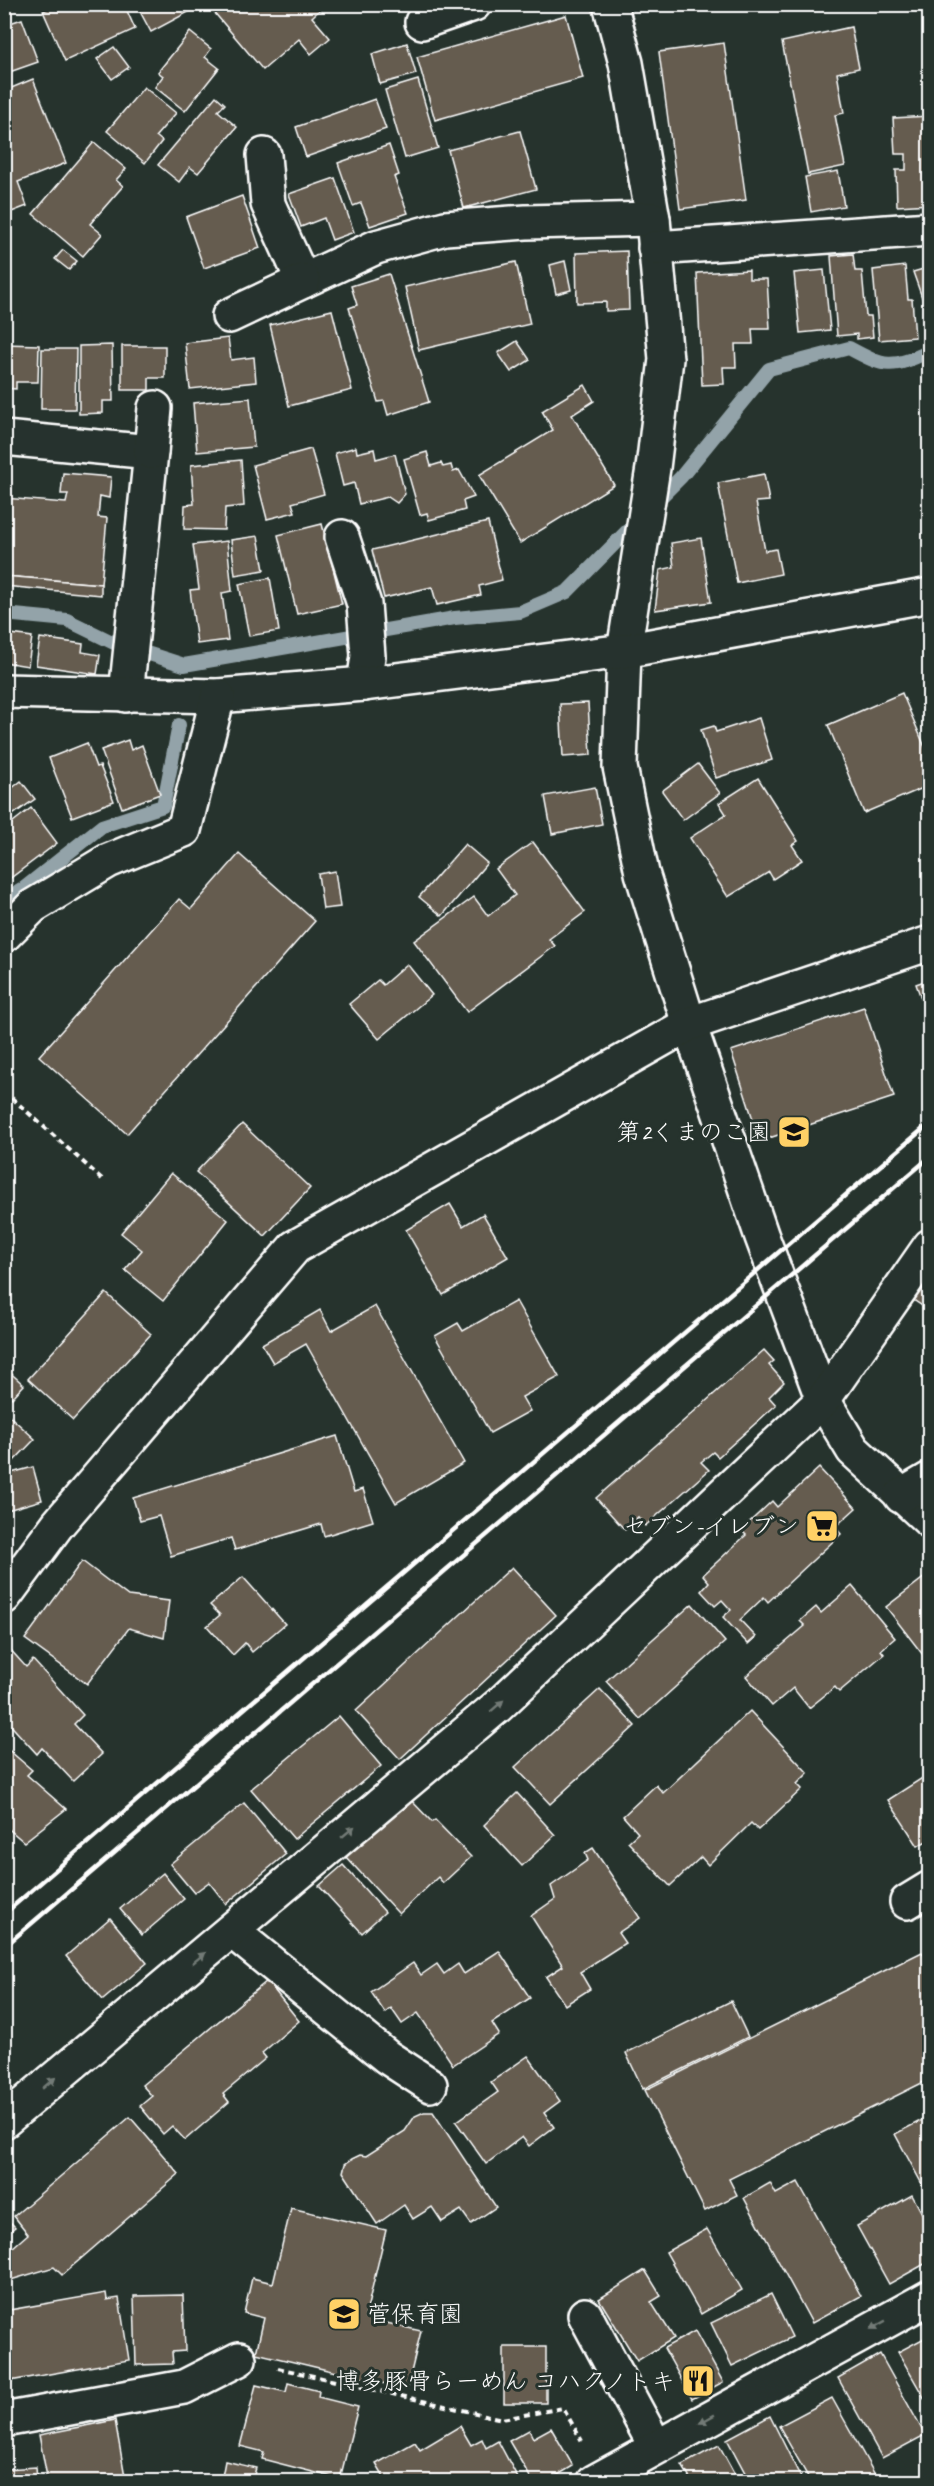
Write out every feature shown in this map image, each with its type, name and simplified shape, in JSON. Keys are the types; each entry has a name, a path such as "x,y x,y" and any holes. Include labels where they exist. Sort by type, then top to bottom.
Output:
{"street":[{"path":"423,22 474,4"},
{"path":"610,4 627,63 654,234 666,358 653,468 638,551 624,651 620,766 642,873 688,1024 762,1237 823,1400 854,1450 930,1521"},
{"path":"264,155 268,204 303,281"},
{"path":"229,316 376,248 445,228 526,222 654,234 930,229"},
{"path":"128,683 155,408"},
{"path":"4,438 151,452"},
{"path":"342,537 364,604 366,670"},
{"path":"4,691 128,683 218,696 366,670 624,651 930,595"},
{"path":"4,935 33,906 108,861 184,830 218,696"},
{"path":"4,1597 58,1524 295,1247 688,1024 930,943"},
{"path":"4,2121 499,1705 823,1400 930,1246"},
{"path":"901,1496 930,1479"},
{"path":"232,1931 387,2057 430,2085"},
{"path":"599,2479 930,2297"},
{"path":"585,2315 656,2447"},
{"path":"4,2420 184,2386 239,2360"}],"path":[{"path":"4,1091 102,1179"},
{"path":"239,2360 502,2419 562,2408 599,2479"}],"building":[{"path":"58,4 124,4 135,29 65,61 43,11"},
{"path":"136,4 191,4 194,9 151,32"},
{"path":"221,4 326,4 312,17 330,38 311,54 299,39 263,70 213,11"},
{"path":"566,15 583,78 435,120 417,57"},
{"path":"22,19 38,62 4,74 4,25"},
{"path":"851,27 859,68 837,73 844,113 835,115 845,166 808,174 782,42"},
{"path":"190,32 211,49 205,57 219,68 185,111 155,87 163,76 158,72"},
{"path":"407,43 416,74 380,84 372,54"},
{"path":"724,43 746,200 680,209 659,52"},
{"path":"114,47 129,67 112,79 97,59"},
{"path":"33,79 66,163 18,182 27,206 4,215 4,91"},
{"path":"418,80 438,148 405,158 385,90"},
{"path":"144,87 176,113 156,136 162,141 145,163 107,131"},
{"path":"216,96 225,104 218,111 237,127 198,173 190,167 179,182 158,165"},
{"path":"375,99 386,129 306,157 296,127"},
{"path":"930,116 930,204 897,206 896,170 906,170 906,154 895,154 893,118"},
{"path":"520,131 536,189 464,208 448,150"},
{"path":"94,142 126,169 116,180 123,186 90,224 102,234 83,256 33,214"},
{"path":"389,145 399,175 394,177 408,213 370,226 361,203 353,206 338,163"},
{"path":"838,171 844,206 811,212 805,177"},
{"path":"335,178 354,232 332,240 324,218 301,227 289,194"},
{"path":"242,196 260,248 204,268 186,217"},
{"path":"63,250 77,261 69,270 55,259"},
{"path":"627,251 629,310 606,311 606,302 577,303 576,253"},
{"path":"853,254 855,271 862,271 866,316 871,316 873,337 857,339 857,334 837,336 831,256"},
{"path":"565,261 571,290 556,294 550,265"},
{"path":"516,262 530,324 419,350 405,287"},
{"path":"905,266 908,299 912,299 915,337 879,340 873,270"},
{"path":"930,267 930,320 913,272"},
{"path":"749,270 749,279 767,279 770,329 752,329 753,344 735,344 736,367 723,367 724,384 702,385 697,273"},
{"path":"824,270 830,330 800,333 794,273"},
{"path":"389,274 429,402 388,415 384,401 378,402 349,308 357,305 351,286"},
{"path":"332,310 352,390 289,406 270,325"},
{"path":"228,338 231,360 254,357 256,382 190,389 185,343"},
{"path":"517,341 530,360 511,372 498,353"},
{"path":"4,344 39,345 38,382 16,382 16,389 4,388"},
{"path":"112,345 113,401 103,401 103,413 79,414 79,346"},
{"path":"122,346 165,346 165,378 149,378 149,390 122,390"},
{"path":"42,349 76,349 75,409 41,409"},
{"path":"585,385 594,401 572,415 614,485 520,543 479,475 553,430 542,411"},
{"path":"250,398 254,447 197,452 193,403"},
{"path":"356,447 357,453 374,449 376,459 395,454 405,494 397,503 388,497 359,504 354,483 343,486 335,453"},
{"path":"311,449 324,494 292,503 295,512 267,519 253,465"},
{"path":"427,452 431,466 441,463 443,467 451,465 453,472 459,470 474,497 463,501 465,510 429,520 427,513 420,515 404,459"},
{"path":"241,460 244,506 225,508 224,530 184,529 185,505 194,504 191,465"},
{"path":"63,473 111,477 109,498 100,496 98,517 107,518 101,584 4,576 4,498 66,503 68,494 61,494"},
{"path":"764,474 769,501 756,502 765,551 776,549 781,574 737,583 718,483"},
{"path":"488,522 502,580 479,586 481,595 437,605 432,587 384,598 372,550"},
{"path":"322,524 342,604 297,614 278,535"},
{"path":"258,536 264,570 235,575 231,540"},
{"path":"701,538 711,602 655,610 660,570 674,567 671,543"},
{"path":"227,541 232,591 222,593 228,640 197,644 190,590 199,589 193,545"},
{"path":"4,576 101,584 101,595 4,586"},
{"path":"270,578 279,631 249,636 239,584"},
{"path":"4,633 32,637 28,666 4,662"},
{"path":"40,638 83,644 82,652 100,655 97,674 36,665"},
{"path":"902,693 930,759 930,785 864,813 828,725"},
{"path":"588,703 591,755 563,757 560,704"},
{"path":"759,718 772,760 716,778 701,730 714,726 716,732"},
{"path":"128,740 131,750 142,745 160,794 122,808 101,750"},
{"path":"87,743 96,767 100,766 114,801 72,817 49,758"},
{"path":"698,764 720,793 683,820 662,791"},
{"path":"758,778 798,841 792,845 802,860 773,879 769,872 728,897 690,838 726,814 719,803"},
{"path":"21,781 35,799 4,821 4,786 7,784 11,789"},
{"path":"595,787 602,824 552,834 545,796"},
{"path":"31,808 57,843 4,883 4,829"},
{"path":"533,842 585,912 549,939 555,946 467,1012 414,941 474,897 488,916 515,895 496,869"},
{"path":"465,844 487,863 442,916 419,897"},
{"path":"239,854 315,921 127,1134 39,1056 179,899 191,909"},
{"path":"335,871 340,907 323,909 318,874"},
{"path":"407,964 432,995 379,1039 349,1004 378,980 383,985"},
{"path":"930,979 930,1023 916,984"},
{"path":"864,1007 894,1097 760,1141 731,1051"},
{"path":"242,1124 310,1188 265,1236 196,1172"},
{"path":"171,1173 228,1220 163,1301 125,1270 142,1250 121,1233"},
{"path":"450,1204 463,1226 483,1214 508,1257 443,1295 406,1230"},
{"path":"930,1267 930,1311 909,1297"},
{"path":"106,1293 151,1334 73,1420 28,1379"},
{"path":"516,1301 559,1377 522,1397 530,1411 490,1433 435,1336 458,1323 463,1331"},
{"path":"375,1306 464,1463 396,1503 306,1344 273,1363 262,1344 320,1310 331,1331"},
{"path":"764,1350 774,1361 769,1365 784,1382 769,1397 776,1405 718,1457 713,1452 701,1462 709,1470 645,1526 638,1517 625,1530 596,1498"},
{"path":"6,1369 24,1385 12,1398 4,1391"},
{"path":"4,1411 35,1439 8,1467 4,1464"},
{"path":"337,1436 354,1492 363,1489 373,1521 324,1536 321,1524 235,1550 231,1538 171,1556 159,1516 140,1521 133,1498"},
{"path":"33,1467 42,1500 4,1511 4,1475"},
{"path":"819,1468 856,1508 835,1527 841,1534 768,1602 764,1597 740,1620 756,1637 748,1644 723,1617 731,1610 722,1600 715,1606 701,1591 709,1582 703,1575 746,1535 741,1530 772,1501 777,1507"},
{"path":"82,1561 128,1596 169,1601 164,1638 129,1628 87,1684 25,1639"},
{"path":"512,1567 556,1615 400,1759 356,1711"},
{"path":"930,1573 930,1664 886,1607"},
{"path":"243,1577 285,1624 252,1652 245,1643 233,1655 207,1626 220,1615 210,1605"},
{"path":"852,1586 895,1638 881,1650 884,1654 839,1692 835,1687 809,1708 793,1688 772,1706 746,1676 805,1626 800,1621 816,1607 821,1613"},
{"path":"692,1604 725,1642 640,1719 606,1681"},
{"path":"8,1647 26,1667 33,1660 83,1715 74,1724 102,1754 73,1781 42,1748 37,1754 4,1718 4,1650"},
{"path":"600,1689 635,1726 550,1804 515,1767"},
{"path":"750,1711 808,1773 797,1784 802,1789 758,1830 751,1823 708,1865 701,1857 670,1886 628,1842 638,1833 623,1816 656,1785 663,1793"},
{"path":"339,1716 381,1766 294,1839 251,1789"},
{"path":"4,1746 32,1770 27,1775 66,1809 24,1842 4,1825"},
{"path":"930,1773 930,1839 918,1846 888,1800"},
{"path":"517,1793 555,1835 522,1866 484,1825"},
{"path":"408,1797 432,1822 435,1820 471,1857 443,1883 438,1877 399,1914 345,1856"},
{"path":"244,1803 286,1854 226,1904 209,1882 194,1893 170,1864"},
{"path":"593,1848 640,1918 618,1933 625,1943 580,1972 590,1989 565,2005 546,1977 563,1966 531,1916 555,1899 551,1886 588,1860 585,1853"},
{"path":"343,1865 385,1912 362,1933 319,1886"},
{"path":"163,1873 184,1899 142,1935 120,1909"},
{"path":"110,1918 147,1963 103,2000 66,1956"},
{"path":"499,1951 530,1998 492,2023 499,2034 453,2065 418,2013 402,2024 391,2008 385,2013 371,1992 413,1963 421,1975 437,1964 444,1974 458,1964 464,1974"},
{"path":"922,1952 930,1968 930,2079 729,2179 737,2195 705,2211 645,2090"},
{"path":"267,1981 299,2021 262,2053 266,2058 223,2094 229,2102 185,2140 172,2126 163,2134 140,2106 152,2096 142,2085"},
{"path":"731,2001 748,2037 643,2089 626,2053"},
{"path":"528,2056 560,2101 544,2113 554,2127 529,2146 522,2137 486,2164 456,2122 498,2092 491,2082"},
{"path":"424,2112 433,2112 496,2207 471,2224 461,2210 442,2222 432,2207 413,2219 404,2205 377,2224 343,2172 345,2164 360,2155 366,2156 405,2131 415,2116"},
{"path":"930,2116 930,2199 895,2134"},
{"path":"130,2117 179,2174 62,2275 54,2267 4,2282 4,2255 28,2234 14,2216"},
{"path":"798,2182 861,2296 812,2323 744,2198 770,2183 776,2194"},
{"path":"912,2195 930,2228 930,2261 889,2284 857,2226"},
{"path":"291,2208 386,2230 365,2318 421,2331 407,2389 256,2353 264,2318 244,2313 252,2278 273,2283"},
{"path":"4,2216 15,2227 4,2236"},
{"path":"707,2229 742,2290 701,2314 666,2252"},
{"path":"645,2270 661,2296 651,2302 674,2338 637,2361 599,2299"},
{"path":"106,2293 107,2300 119,2298 129,2360 4,2382 4,2311"},
{"path":"771,2294 792,2337 732,2366 711,2323"},
{"path":"183,2295 185,2351 172,2352 173,2364 136,2365 134,2296"},
{"path":"695,2331 723,2382 692,2399 664,2348"},
{"path":"930,2335 930,2408 898,2352"},
{"path":"504,2347 546,2347 546,2403 504,2403"},
{"path":"880,2354 925,2435 882,2458 838,2378"},
{"path":"288,2383 319,2391 318,2397 358,2407 340,2479 262,2459 264,2452 240,2446 256,2385 286,2392"},
{"path":"832,2398 879,2482 811,2482 779,2426"},
{"path":"770,2416 803,2482 750,2482 727,2439"},
{"path":"115,2420 126,2482 48,2482 39,2435"},
{"path":"460,2426 471,2445 482,2439 486,2448 498,2441 520,2482 380,2482 385,2479 376,2464 415,2442 420,2450"},
{"path":"551,2428 573,2466 546,2482 533,2482 509,2441 529,2430 533,2438"},
{"path":"719,2445 739,2482 692,2482 682,2465"},
{"path":"4,2446 7,2469 36,2467 37,2482 4,2482"},
{"path":"225,2461 256,2468 253,2478 271,2482 221,2482"}],"waterway":[{"path":"654,504 681,477 769,369 849,348 889,364 906,361 930,351"},
{"path":"4,614 67,620 112,642 184,665 455,618 520,612 567,592 639,519"},
{"path":"4,900 23,889 102,826 163,806 179,725"}],"railway":[{"path":"4,1914 930,1123"},
{"path":"4,1947 930,1157"}],"place":[{"name":"第2くまのこ園","path":"794,1132"},
{"name":"セブン-イレブン","path":"822,1526"},
{"name":"菅保育園","path":"344,2314"},
{"name":"博多豚骨らーめん コハクノトキ","path":"698,2381"}]}
